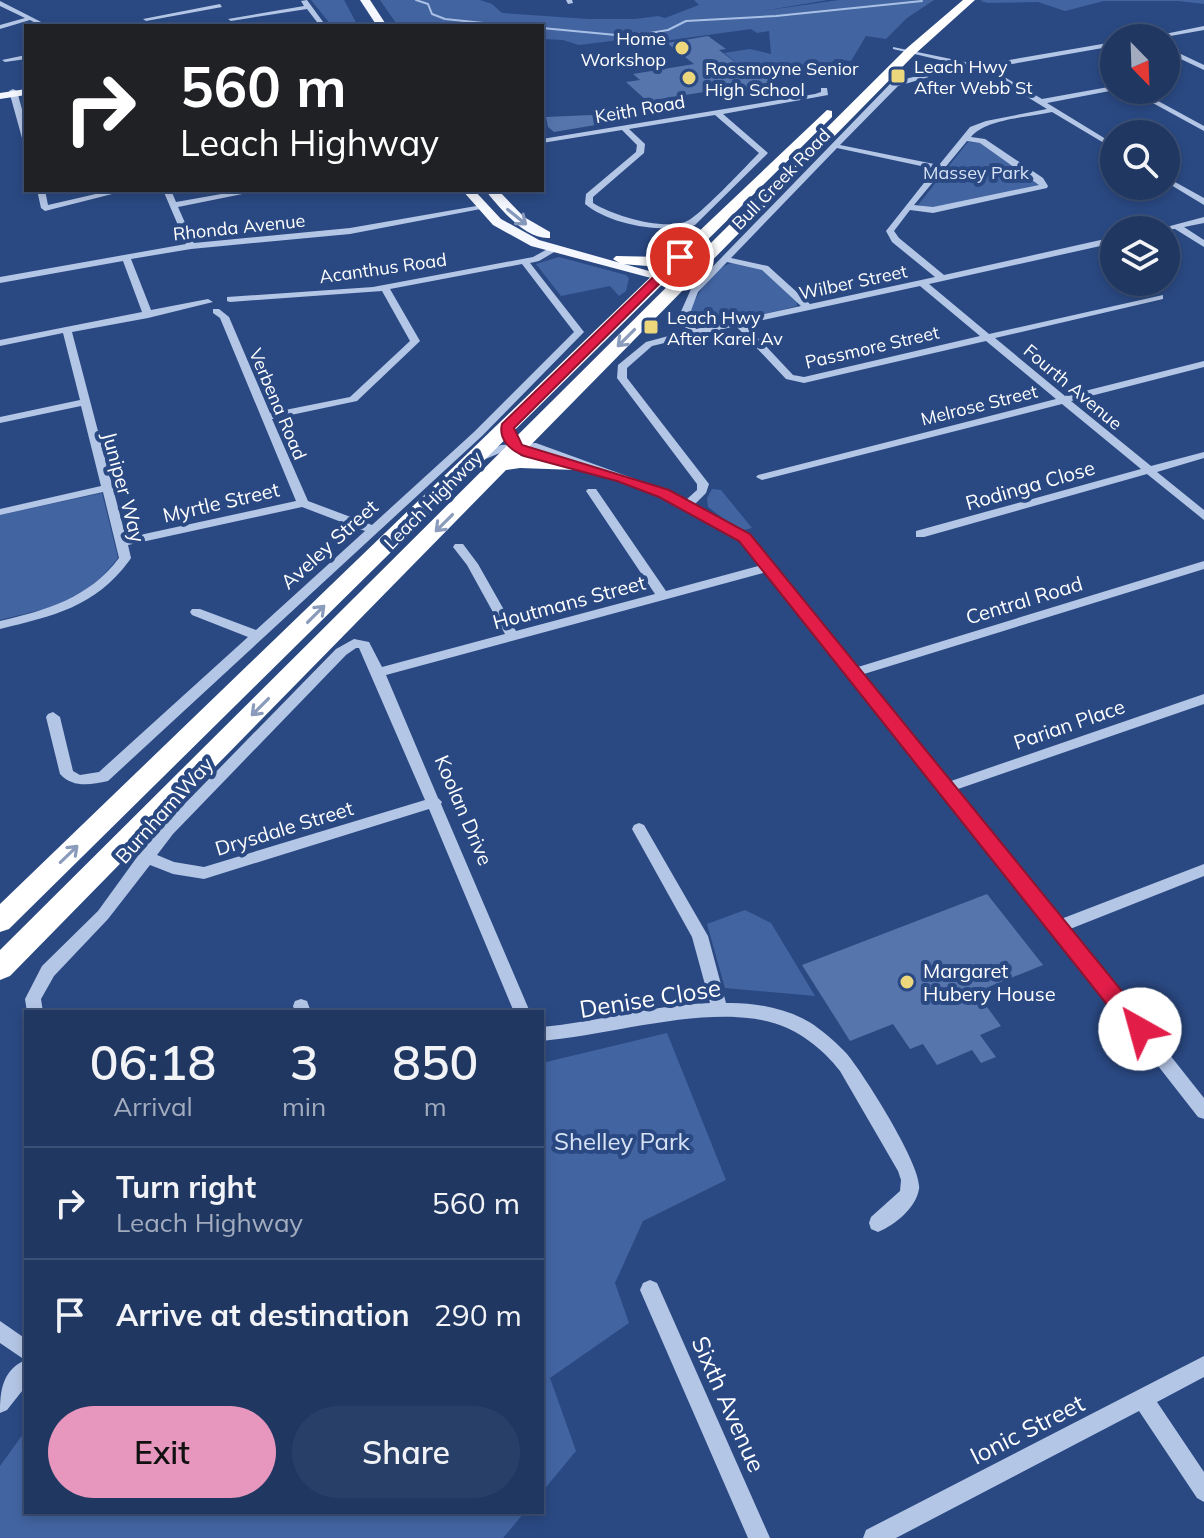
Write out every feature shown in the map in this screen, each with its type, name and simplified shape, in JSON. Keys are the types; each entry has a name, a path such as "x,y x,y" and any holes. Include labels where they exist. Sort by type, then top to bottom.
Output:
{"highway":[{"name":"Leach Highway","path":"4,915 636,299 673,277 680,257 902,53 970,0"},
{"path":"932,55 926,47 940,24"},
{"name":"Leach Highway","path":"0,968 547,418 673,277 902,53 905,37"},
{"path":"621,259 662,262 680,257"},
{"path":"635,271 643,281 636,299"},
{"path":"547,418 546,431 554,447 574,463"},
{"path":"509,457 520,462 574,463"}],"main road":[{"path":"351,0 367,24"},
{"path":"365,0 381,24"},
{"path":"0,94 24,90"},
{"path":"470,192 506,229 635,271 673,277"},
{"path":"493,192 520,220 552,243 621,259 673,277"}],"street":[{"path":"0,3 42,24"},
{"path":"146,19 218,3 236,24"},
{"path":"231,19 306,3 322,24"},
{"path":"0,27 31,18"},
{"path":"1180,32 1204,28"},
{"path":"902,53 981,68 1100,46"},
{"path":"902,53 932,55 981,68 1100,139"},
{"path":"1180,56 1204,68"},
{"path":"5,60 24,57"},
{"name":"Bull Creek Road","path":"693,333 684,320 694,291 895,84 935,74"},
{"name":"Keith Road","path":"544,141 624,128 791,99 825,93 822,88 809,87 791,99"},
{"path":"1040,102 1100,91"},
{"path":"13,92 24,131"},
{"path":"1158,104 1204,129"},
{"path":"941,277 892,236 892,226 973,129 986,123 1053,110"},
{"path":"624,128 641,144 640,153 589,196 589,204 603,212 679,227 692,223 764,153 716,112"},
{"path":"908,207 933,210 1044,186 1040,180 982,141 965,138"},
{"path":"836,146 941,168"},
{"path":"1180,187 1204,202"},
{"path":"42,192 47,212 117,192"},
{"path":"168,192 191,246"},
{"path":"174,205 247,192"},
{"name":"Rhonda Avenue","path":"0,280 191,246 350,231 482,208"},
{"path":"1180,225 1204,220"},
{"path":"1180,229 1204,244"},
{"name":"Acanthus Road","path":"0,343 195,307 221,307 247,300 385,288 536,259 552,243"},
{"name":"Wilber Street","path":"688,504 702,491 703,484 624,382 622,367 642,348 693,333 1100,243"},
{"path":"126,258 148,315"},
{"path":"725,259 765,268 808,308"},
{"name":"Aveley Street","path":"53,717 67,774 79,780 103,777 478,434 578,336 578,328 523,260"},
{"name":"Fourth Avenue","path":"922,283 1204,516"},
{"path":"265,417 353,399 415,341 385,288"},
{"name":"Passmore Street","path":"738,323 790,377 804,380 1160,297"},
{"name":"Verbena Road","path":"221,307 303,503"},
{"name":"Juniper Way","path":"0,625 70,607 94,593 117,571 125,558 67,330"},
{"name":"Melrose Street","path":"762,477 1204,364"},
{"path":"0,420 83,402"},
{"path":"506,427 510,439 509,457"},
{"path":"469,464 505,447 509,457"},
{"name":"Rodinga Close","path":"920,534 1204,455"},
{"path":"574,463 688,504 745,537 948,787 1204,1111"},
{"path":"0,512 107,488"},
{"path":"592,491 663,596"},
{"name":"Myrtle Street","path":"122,543 303,503 372,529"},
{"path":"459,547 472,564 513,638"},
{"name":"Central Road","path":"856,672 1204,565"},
{"name":"Houtmans Street","path":"378,673 770,567"},
{"path":"196,612 256,635"},
{"name":"Koolan Drive","path":"347,647 354,643 364,645 378,673 521,1010"},
{"name":"Burnham Way","path":"35,1010 33,999 48,971 103,915 145,857 347,647"},
{"name":"Parian Place","path":"948,787 1204,699"},
{"name":"Drysdale Street","path":"145,857 173,868 204,873 435,802"},
{"path":"639,829 700,936 719,1008"},
{"path":"1058,927 1204,870"},
{"name":"Denise Close","path":"544,1034 601,1030 719,1008 764,1012 799,1026 835,1053 848,1069 905,1165 911,1184 904,1205 878,1223"},
{"name":"Sixth Avenue","path":"650,1290 759,1538"},
{"path":"0,1331 24,1349"},
{"name":"Ionic Street","path":"874,1538 1204,1366"},
{"path":"0,1403 24,1373"},
{"path":"1143,1399 1204,1491"}],"green space":[{"path":"311,0 344,0 357,24 330,24"},
{"path":"380,0 480,0 492,4 502,13 635,19 665,18 699,5 694,0 828,0 762,11 839,0 934,0 907,18 886,39 866,36 851,61 835,59 825,69 754,76 724,53 750,49 771,54 769,31 757,33 751,29 642,44 635,38 579,45 544,39 544,24 397,24"},
{"path":"1204,0 1204,4 1104,1 1065,11 1038,2 980,1"},
{"name":"Massey Park","path":"968,142 981,143 1040,185 932,208 918,205"},
{"path":"559,257 626,275 629,278 626,291 619,296 610,286 561,296 536,264"},
{"path":"732,263 763,270 797,302 797,306 711,327 692,323 688,315 705,284 717,271"},
{"path":"712,489 721,490 752,528 740,531 708,507 707,498"},
{"path":"102,493 118,558 105,574 79,595 52,607 0,620 0,515"},
{"path":"745,910 771,923 815,996 725,988 707,924"},
{"name":"Shelley Park","path":"667,1033 726,1180 643,1221 615,1283 629,1323 550,1378 576,1451 544,1490 544,1063"},
{"path":"24,1433 24,1514 523,1514 503,1538 0,1538 0,1466"}],"building":[{"path":"708,36 726,49 719,50 753,76 762,75 777,87 710,96 704,92 647,101 626,82 640,80 633,74 694,64 667,43"},
{"path":"614,109 637,118 554,132 548,127 546,117 592,115"},
{"name":"Margaret Hubery House","path":"987,894 1043,965 976,992 1001,1026 980,1035 996,1057 981,1063 972,1050 937,1065 923,1044 910,1049 893,1024 850,1041 802,965"}],"waterway":[{"path":"416,0 428,4 432,14 445,19 494,24"},
{"path":"544,28 616,35 650,33 668,30 686,21 776,16 922,1"}],"place":[{"name":"Home Workshop","path":"682,48"},
{"name":"Leach Hwy After Webb St","path":"898,76"},
{"name":"Rossmoyne Senior High School","path":"689,78"},
{"name":"Leach Hwy After Karel Av","path":"651,327"},
{"name":"Margaret Hubery House","path":"907,982"}],"route":[{"path":"680,257 506,427 510,439 517,448 529,453 589,472 620,477 664,493 745,537 1140,1029"}]}
